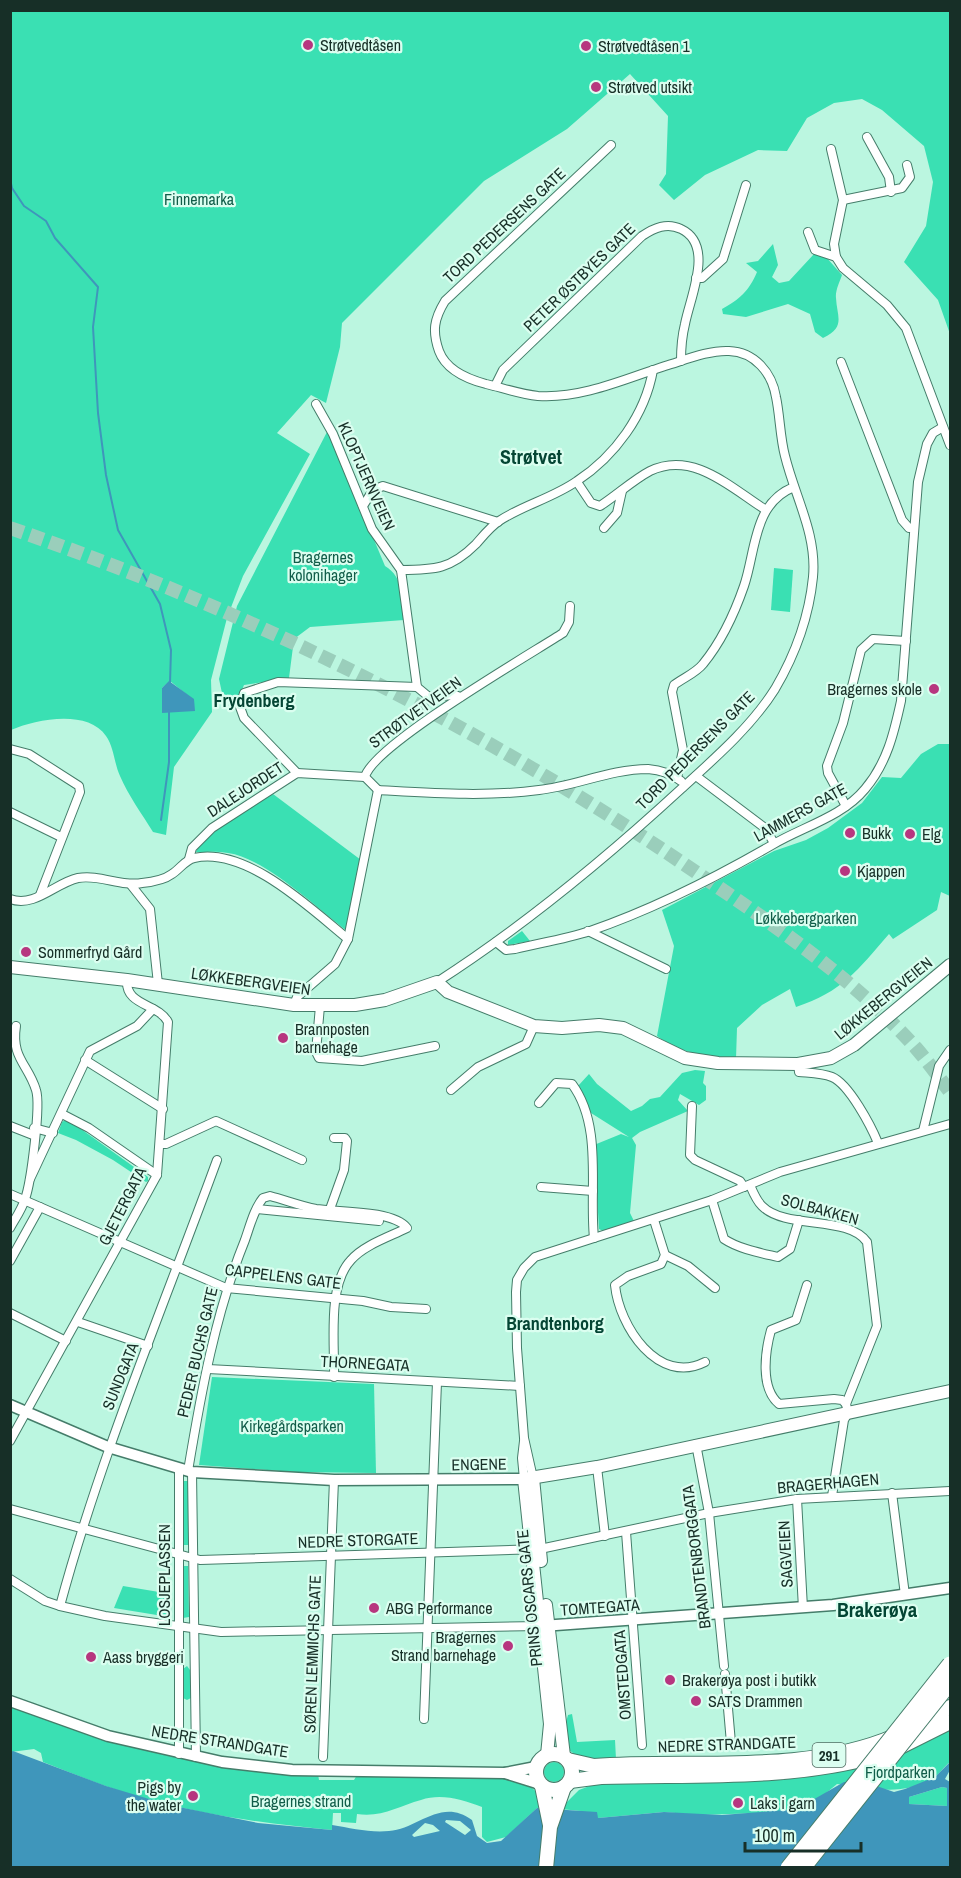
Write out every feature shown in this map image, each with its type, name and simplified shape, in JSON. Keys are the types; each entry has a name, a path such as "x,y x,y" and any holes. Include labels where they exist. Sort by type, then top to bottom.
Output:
{"highway":[{"path":"788,1868 883,1746 951,1664"},
{"path":"803,1868 951,1683"},
{"name":"NEDRE STRANDGATE","path":"566,1758 594,1766 815,1757 883,1741 951,1707"},
{"name":"NEDRE STRANDGATE","path":"567,1784 601,1777 759,1774 827,1767 884,1754 951,1722"},
{"name":"291","path":"547,1755 566,1758"},
{"path":"546,1868 551,1809 536,1767 547,1755"},
{"path":"551,1809 567,1784 572,1770 566,1758"},
{"name":"291","path":"541,1785 550,1790 567,1784"}],"main road":[{"name":"LØKKEBERGVEIEN","path":"10,967 158,984 294,1005 320,1006 385,1000 437,982 448,992 534,1026 562,1028 599,1025 623,1028 685,1058 718,1063 798,1064 831,1058 854,1046 951,964"},
{"name":"ENGENE","path":"529,1479 597,1467 847,1408 951,1391"},
{"name":"PRINS OSCARS GATE","path":"529,1479 544,1626 551,1732 547,1755"},
{"name":"PRINS OSCARS GATE","path":"544,1626 566,1758"}],"street":[{"path":"867,137 889,177 891,192"},
{"name":"TORD PEDERSENS GATE","path":"437,982 496,942 624,841 696,776 757,714 774,690 801,634 810,602 813,547 785,456 776,392 763,366 747,355 730,351 681,361 598,388 557,396 525,394 495,386 463,376 443,361 434,332 435,317 462,282 611,145"},
{"path":"831,149 843,200 834,244 836,257 843,268 887,305 906,328 951,446"},
{"path":"843,200 903,188 909,182 907,165"},
{"path":"696,278 702,278 723,259 746,185"},
{"name":"PETER ØSTBYES GATE","path":"495,386 503,370 602,273 653,228 676,227 694,240 699,260 685,324 681,361"},
{"path":"808,232 815,250 836,257"},
{"path":"841,362 902,520 909,528 913,528"},
{"path":"460,697 454,695 429,697 417,687 401,570 435,569 454,564 498,522 577,482 592,469 635,421 650,391 653,370"},
{"name":"KLOPTJERNVEIEN","path":"316,404 333,434 379,542 401,570"},
{"name":"LAMMERS GATE","path":"496,942 506,950 515,949 588,932 653,908 846,806 866,788 889,748 901,701 913,528 923,453 933,433 943,427"},
{"path":"577,482 595,505 600,506 661,467 689,464 702,469 766,510"},
{"path":"363,506 373,490 383,486 498,522"},
{"path":"677,778 683,750 672,692 674,685 703,664 730,618 745,585 757,533 766,510 779,495 794,487"},
{"path":"604,528 617,513 622,491"},
{"name":"STRØTVETVEIEN","path":"365,777 373,761 460,697 563,633 569,622 570,606"},
{"path":"846,806 828,773 827,765 843,723 858,657 866,644 873,639 906,640"},
{"name":"DALEJORDET","path":"297,773 244,718 240,707 244,693 278,682 417,687"},
{"path":"10,749 29,754 79,786 80,792 40,895"},
{"path":"365,777 378,790 511,794 543,790 633,770 650,769 677,778 686,785"},
{"name":"DALEJORDET","path":"10,898 28,901 79,878 131,885 165,878 189,859 192,848 212,828 297,773 365,777"},
{"path":"696,776 765,828 774,843"},
{"path":"294,1005 297,997 335,964 348,939 378,790"},
{"path":"10,812 61,837"},
{"path":"189,859 222,858 266,876 348,939"},
{"path":"131,885 150,909 158,984"},
{"path":"588,932 666,969"},
{"name":"GJETERGATA","path":"10,1441 78,1322 157,1175 168,1022 153,1009 131,997 127,988 127,980"},
{"path":"320,1006 316,1052 319,1058 362,1061 435,1047"},
{"path":"30,1179 85,1060 97,1046 137,1026 153,1009"},
{"path":"10,1228 25,1200 30,1179 37,1092 15,1046 16,1026"},
{"path":"451,1090 478,1067 526,1044 532,1037 534,1026"},
{"path":"923,1131 939,1066 951,1050"},
{"path":"85,1060 163,1108"},
{"path":"798,1064 799,1072 831,1077 840,1082 873,1130 878,1143"},
{"path":"539,1103 556,1083 572,1084 576,1090 587,1117 594,1238"},
{"path":"692,1106 690,1155 695,1160 747,1186"},
{"path":"62,1114 89,1128 157,1175"},
{"path":"160,1144 166,1144 216,1120 302,1160"},
{"name":"SOLBAKKEN","path":"832,1496 847,1408 877,1326 867,1242 862,1235 847,1230 775,1214 762,1207 747,1186 780,1172 951,1124"},
{"path":"10,1126 53,1133"},
{"path":"330,1209 342,1176 346,1141 345,1138 334,1138"},
{"name":"SUNDGATA","path":"60,1606 108,1447 217,1160"},
{"name":"PRINS OSCARS GATE","path":"529,1479 522,1458 524,1438 517,1280 524,1268 535,1257 654,1220 747,1186"},
{"path":"541,1187 593,1191"},
{"name":"CAPPELENS GATE","path":"10,1194 226,1288 335,1298 391,1308 426,1309"},
{"path":"334,1377 335,1298 339,1275 351,1258 407,1228 398,1220 315,1208 270,1196 264,1198 257,1209 336,1218 398,1220"},
{"path":"712,1200 724,1239 741,1247 778,1257 790,1249 799,1220"},
{"path":"10,1261 40,1207"},
{"name":"PEDER BUCHS GATE","path":"186,1471 203,1382 226,1288 257,1209"},
{"path":"654,1220 664,1255 661,1264 628,1276 615,1285 622,1314 643,1348 656,1359 676,1368 693,1368 705,1362"},
{"path":"664,1255 688,1266 715,1288"},
{"path":"807,1285 796,1320 771,1330 765,1352 769,1391 779,1404 834,1399 842,1400 847,1408"},
{"path":"10,1313 66,1341"},
{"path":"78,1322 148,1346"},
{"name":"THORNEGATA","path":"208,1369 520,1386"},
{"path":"424,1719 437,1382"},
{"name":"ENGENE","path":"10,1405 108,1447 186,1471 334,1480 529,1479"},
{"name":"BRANDTENBORGGATA","path":"696,1444 709,1513 731,1743"},
{"path":"597,1467 605,1536"},
{"name":"LOSJEPLASSEN","path":"179,1754 178,1555 186,1471"},
{"name":"LOSJEPLASSEN","path":"186,1471 192,1557 196,1757"},
{"name":"SØREN LEMMICHS GATE","path":"323,1757 334,1480"},
{"name":"BRAGERHAGEN","path":"709,1513 796,1499 892,1492 951,1491"},
{"path":"892,1492 904,1595"},
{"name":"SAGVEIEN","path":"796,1499 803,1608"},
{"name":"NEDRE STORGATE","path":"10,1509 201,1560 536,1549 709,1513"},
{"name":"OMSTEDGATA","path":"626,1532 642,1745"},
{"name":"TOMTEGATA","path":"10,1579 45,1601 60,1606 105,1616 221,1632 544,1626 803,1608 951,1588"},
{"name":"NEDRE STRANDGATE","path":"10,1701 108,1737 179,1754 292,1770 505,1773 536,1767"},
{"name":"NEDRE STRANDGATE","path":"505,1773 541,1785"}],"green space":[{"name":"Finnemarka","path":"11,11 950,11 950,334 938,300 904,262 926,226 933,182 924,146 882,110 862,99 834,103 807,118 787,151 758,150 705,175 674,200 659,185 666,174 668,116 630,74 567,129 484,181 342,323 340,347 326,403 311,395 277,433 310,454 243,576 227,618 211,680 212,712 174,767 166,835 153,832 135,804 120,776 109,740 98,728 75,719 61,719 34,722 11,730","holes":["170,681 191,698 162,713 162,688"]},
{"path":"773,244 778,265 772,277 779,283 789,281 814,254 826,257 842,275 836,295 837,326 830,334 823,338 815,332 810,314 788,304 746,317 723,314 722,309 743,294 751,285 757,272 746,263 758,261"},
{"name":"Bragernes kolonihager","path":"328,430 385,566 396,576 399,583 404,620 310,627 294,639 289,678 244,685 237,702 222,693 219,679 237,606"},
{"path":"774,568 793,570 790,612 771,610"},
{"name":"Løkkebergparken","path":"938,744 950,744 950,896 941,892 937,910 893,939 889,934 858,969 826,994 796,1007 790,989 762,1005 737,1028 736,1059 685,1050 657,1036 674,946 662,910 774,851 806,840 828,828 862,803 882,777 901,778 921,754"},
{"path":"273,794 361,860 347,931 290,885 258,864 228,853 196,852 201,843 219,827"},
{"path":"522,931 530,941 508,945 508,941"},
{"path":"695,1070 705,1071 703,1083 706,1086 706,1100 699,1105 680,1094 678,1100 688,1111 640,1132 632,1138 636,1145 630,1213 635,1223 603,1231 599,1229 594,1145 621,1134 629,1137 591,1113 578,1086 589,1074 597,1084 631,1111 650,1099 660,1097 682,1073"},
{"path":"67,1119 148,1177 148,1181 146,1182 113,1160 76,1140 58,1133 62,1122"},
{"name":"Kirkegårdsparken","path":"212,1377 374,1384 376,1473 294,1472 199,1465"},
{"path":"182,1481 188,1481 189,1545 183,1545"},
{"path":"182,1566 188,1566 189,1617 183,1618"},
{"path":"123,1586 171,1594 169,1617 114,1608"},
{"path":"187,1666 190,1670 191,1698 187,1700 183,1698 183,1669"},
{"name":"Bragernes strand","path":"10,1705 67,1727 127,1746 208,1764 263,1771 318,1774 319,1780 354,1780 357,1775 420,1774 495,1777 529,1786 535,1790 544,1808 537,1808 506,1837 487,1842 482,1837 482,1807 444,1797 413,1802 382,1813 357,1814 356,1823 341,1822 341,1813 333,1813 332,1830 216,1815 170,1805 108,1787 43,1762 41,1753 34,1749 11,1752"},
{"path":"572,1714 577,1742 615,1740 616,1759 585,1759 568,1749 566,1722 568,1715"},
{"name":"Fjordparken","path":"950,1728 950,1762 933,1778 910,1788 886,1790 837,1784 820,1798 797,1809 760,1813 699,1815 664,1812 598,1818 581,1811 560,1809 579,1790 600,1782 694,1780"},
{"path":"554,1762 561,1765 564,1772 561,1779 554,1782 547,1779 544,1772 547,1765"},
{"path":"942,1787 947,1788 947,1806 909,1804 909,1797"}],"water":[{"path":"169,681 194,699 195,711 162,713 162,688"},
{"path":"13,1751 106,1786 169,1805 258,1823 332,1830 332,1825 360,1830 389,1831 440,1813 461,1814 472,1820 477,1836 487,1843 501,1841 537,1808 597,1812 598,1818 664,1812 722,1815 797,1809 844,1782 868,1783 894,1792 905,1789 935,1777 950,1762 950,1770 945,1779 950,1782 950,1867 11,1867 10,1752","holes":["942,1787 947,1788 947,1806 909,1804 909,1797","446,1820 460,1821 471,1830 465,1835 445,1822","425,1823 433,1825 440,1831 414,1837 412,1835"]}],"waterway":[{"path":"10,179 12,188 24,206 46,221 55,238 98,287 93,327 98,413 106,475 118,530 160,604 171,650 170,683"},
{"path":"161,820 169,762 169,710"}],"tunnel":[{"path":"10,528 99,560 272,633 440,716 521,762 681,862 834,971 863,995 916,1048 950,1092"}],"place":[{"name":"Strøtvedtåsen","path":"308,45"},
{"name":"Strøtvedtåsen 1","path":"586,46"},
{"name":"Strøtved utsikt","path":"596,87"},
{"name":"Bragernes skole","path":"934,689"},
{"name":"Bukk","path":"850,833"},
{"name":"Elg","path":"910,834"},
{"name":"Kjappen","path":"845,871"},
{"name":"Sommerfryd Gård","path":"26,952"},
{"name":"Brannposten barnehage","path":"283,1038"},
{"name":"ABG Performance","path":"374,1608"},
{"name":"Bragernes Strand barnehage","path":"508,1646"},
{"name":"Aass bryggeri","path":"91,1657"},
{"name":"Brakerøya post i butikk","path":"670,1680"},
{"name":"SATS Drammen","path":"696,1701"},
{"name":"Pigs by the water","path":"193,1796"},
{"name":"Laks i garn","path":"738,1803"}],"district":[{"name":"Strøtvet","path":"531,456"},
{"name":"Frydenberg","path":"254,700"},
{"name":"Brandtenborg","path":"555,1323"},
{"name":"Brakerøya","path":"877,1609"}]}
